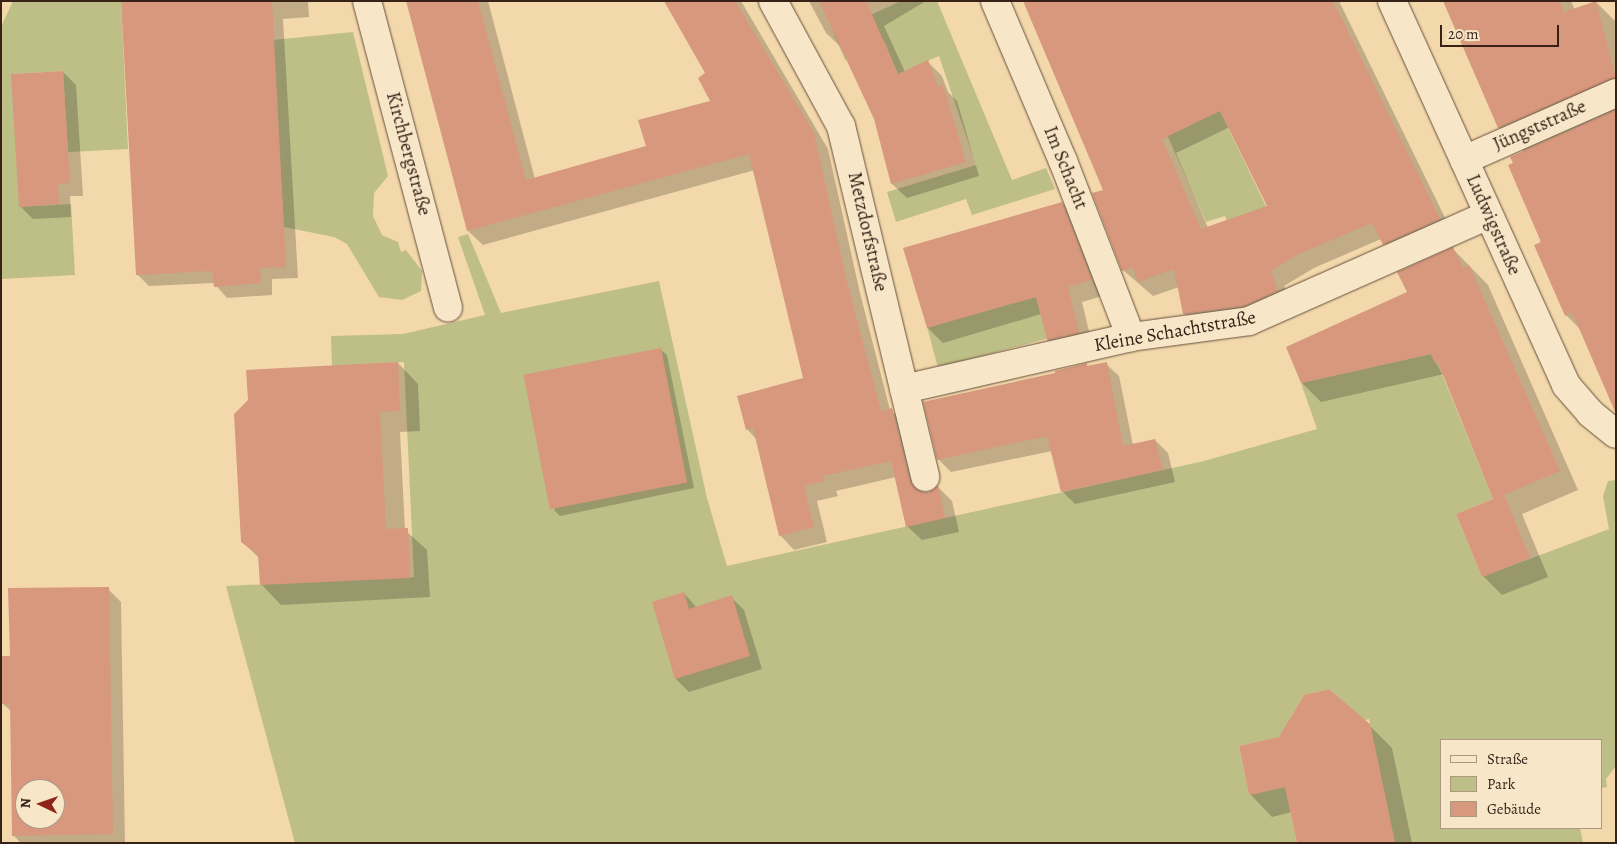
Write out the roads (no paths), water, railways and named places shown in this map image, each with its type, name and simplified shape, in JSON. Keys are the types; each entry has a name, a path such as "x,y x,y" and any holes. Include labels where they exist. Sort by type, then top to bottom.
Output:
{"street":[{"name":"Kirchbergstraße","path":"367,1 448,307"},
{"name":"Metzdorfstraße","path":"773,1 841,126 924,477"},
{"name":"Im Schacht","path":"995,1 1063,161 1130,337"},
{"name":"Ludwigstraße","path":"1392,1 1566,384 1590,413 1616,434"},
{"name":"Jüngststraße","path":"1464,160 1616,93"},
{"name":"Kleine Schachtstraße","path":"904,388 1130,337 1249,321 1272,314 1488,215"}]}
